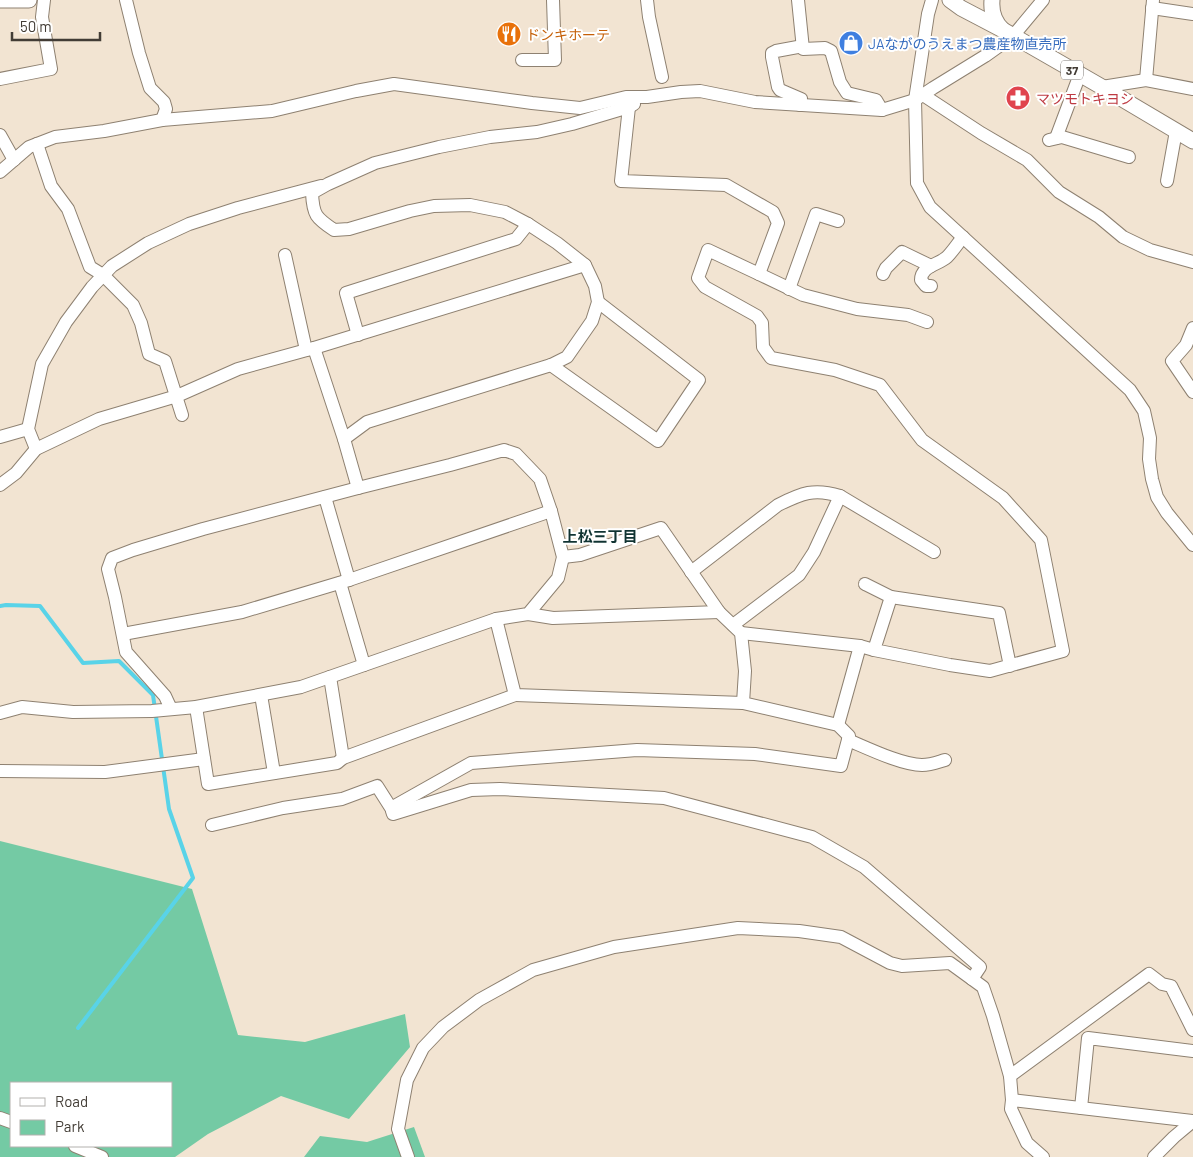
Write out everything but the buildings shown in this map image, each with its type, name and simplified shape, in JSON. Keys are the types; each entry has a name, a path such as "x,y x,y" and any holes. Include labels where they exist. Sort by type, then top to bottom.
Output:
{"main road":[{"path":"0,0 29,0"},
{"name":"37","path":"950,0 1193,141"},
{"path":"992,0 995,22 1008,33"}],"street":[{"path":"0,79 51,69 42,18 44,0"},
{"path":"126,0 150,88 164,102 166,109 162,120"},
{"path":"522,60 555,60 553,0"},
{"path":"647,0 662,77"},
{"path":"798,0 802,46"},
{"path":"932,0 928,14 919,98 917,183 930,208 1130,390 1144,410 1150,438 1149,459 1157,497 1167,513 1193,545"},
{"path":"0,172 30,147 55,137 104,131 162,120 272,111 394,84 580,108 626,97 647,97 700,91 755,102 882,110 919,98 985,56 1043,0"},
{"path":"1146,80 1152,4 1193,14"},
{"path":"800,105 801,98 778,88 772,57 772,53 776,51 802,46 803,49 825,48 831,51 840,82 847,93 876,100 882,110"},
{"path":"1080,74 1052,139 1062,137 1129,157"},
{"path":"1102,87 1146,80 1193,89"},
{"path":"344,439 367,422 551,365 567,356 592,321 598,302 595,286 585,265 557,243 505,212 470,205 434,206 349,229 334,230 318,220 313,206 312,193 376,163 490,136 537,132 572,124 629,107 647,97"},
{"path":"919,98 1027,160 1059,192 1099,217 1123,237 1150,250 1193,262"},
{"path":"629,107 621,181 726,185 773,212 778,223 759,274"},
{"path":"1167,181 1176,131"},
{"path":"0,135 14,160"},
{"path":"37,144 51,186 68,208 90,266 103,275 133,305 141,323 149,354 165,361 182,415"},
{"path":"36,449 28,429 42,364 66,322 92,287 112,266 148,243 189,224 238,208 328,184"},
{"path":"789,289 816,214 838,220"},
{"path":"358,335 346,293 516,239 528,224"},
{"path":"931,286 926,286 920,280 921,275 926,268 947,257 963,237"},
{"path":"563,557 580,555 661,528 719,612 737,629 860,646 950,665 990,671 1063,651 1041,540 1003,498 922,440 880,385 836,370 771,358 763,347 762,323 757,316 705,287 698,278 708,250 803,295 857,309 908,315 927,322"},
{"path":"882,274 902,252 931,266"},
{"path":"285,255 310,349 344,439 358,488"},
{"path":"0,485 16,473 36,449 98,419 176,396 238,369 358,335 585,265"},
{"path":"551,365 658,441 699,380 598,302"},
{"path":"1193,328 1186,345 1172,361 1193,392"},
{"path":"0,437 28,429"},
{"path":"171,709 164,696 126,652 108,569 112,558 203,529 504,450 516,454 540,479 552,511 563,557 558,578 528,614"},
{"path":"691,572 778,505 809,493 826,492 840,496 934,552"},
{"path":"737,629 799,575 814,552 840,496"},
{"path":"325,497 364,665"},
{"path":"123,634 242,612 344,581 552,511"},
{"path":"865,584 891,597 999,613 1010,666"},
{"path":"874,650 891,597"},
{"path":"0,713 22,707 73,712 152,711 196,707 261,696 301,687 496,619 528,614 553,618 719,612"},
{"path":"496,619 515,695"},
{"path":"737,629 745,671 743,703"},
{"path":"838,725 860,646"},
{"path":"330,677 343,758"},
{"path":"196,707 208,784 337,763 343,758 515,695 743,703 838,725 849,736 841,766 755,754 638,750 470,763 391,808"},
{"path":"261,696 274,773"},
{"path":"848,740 914,764 933,764 945,760"},
{"path":"0,771 105,772 204,759"},
{"path":"212,825 283,808 342,800 377,786 393,814 471,790 481,789 664,798 812,837 864,867 980,967 972,979"},
{"path":"408,1157 398,1129 407,1080 423,1048 443,1027 479,1000 533,970 614,947 738,928 799,931 841,937 890,963 902,966 950,963 983,987 1010,1076 1011,1109 1027,1143 1043,1157"},
{"path":"1010,1076 1150,974 1162,984 1171,986 1193,1030"},
{"path":"1081,1108 1088,1038 1193,1052"},
{"path":"1012,1100 1193,1121"},
{"path":"1154,1157 1193,1121"},
{"path":"77,1147 102,1157"}],"green space":[{"path":"0,841 192,889 238,1035 305,1042 405,1014 410,1047 349,1119 281,1096 208,1134 175,1157 0,1157"},
{"path":"414,1127 425,1157 304,1157 320,1136 367,1142"}],"waterway":[{"path":"0,606 40,606 83,663 119,661 153,695 169,809 193,878 78,1028"}],"place":[{"name":"ドンキホーテ","path":"509,34"},
{"name":"JAながのうえまつ農産物直売所","path":"851,43"},
{"name":"マツモトキヨシ","path":"1018,98"}],"district":[{"name":"上松三丁目","path":"600,536"}]}
